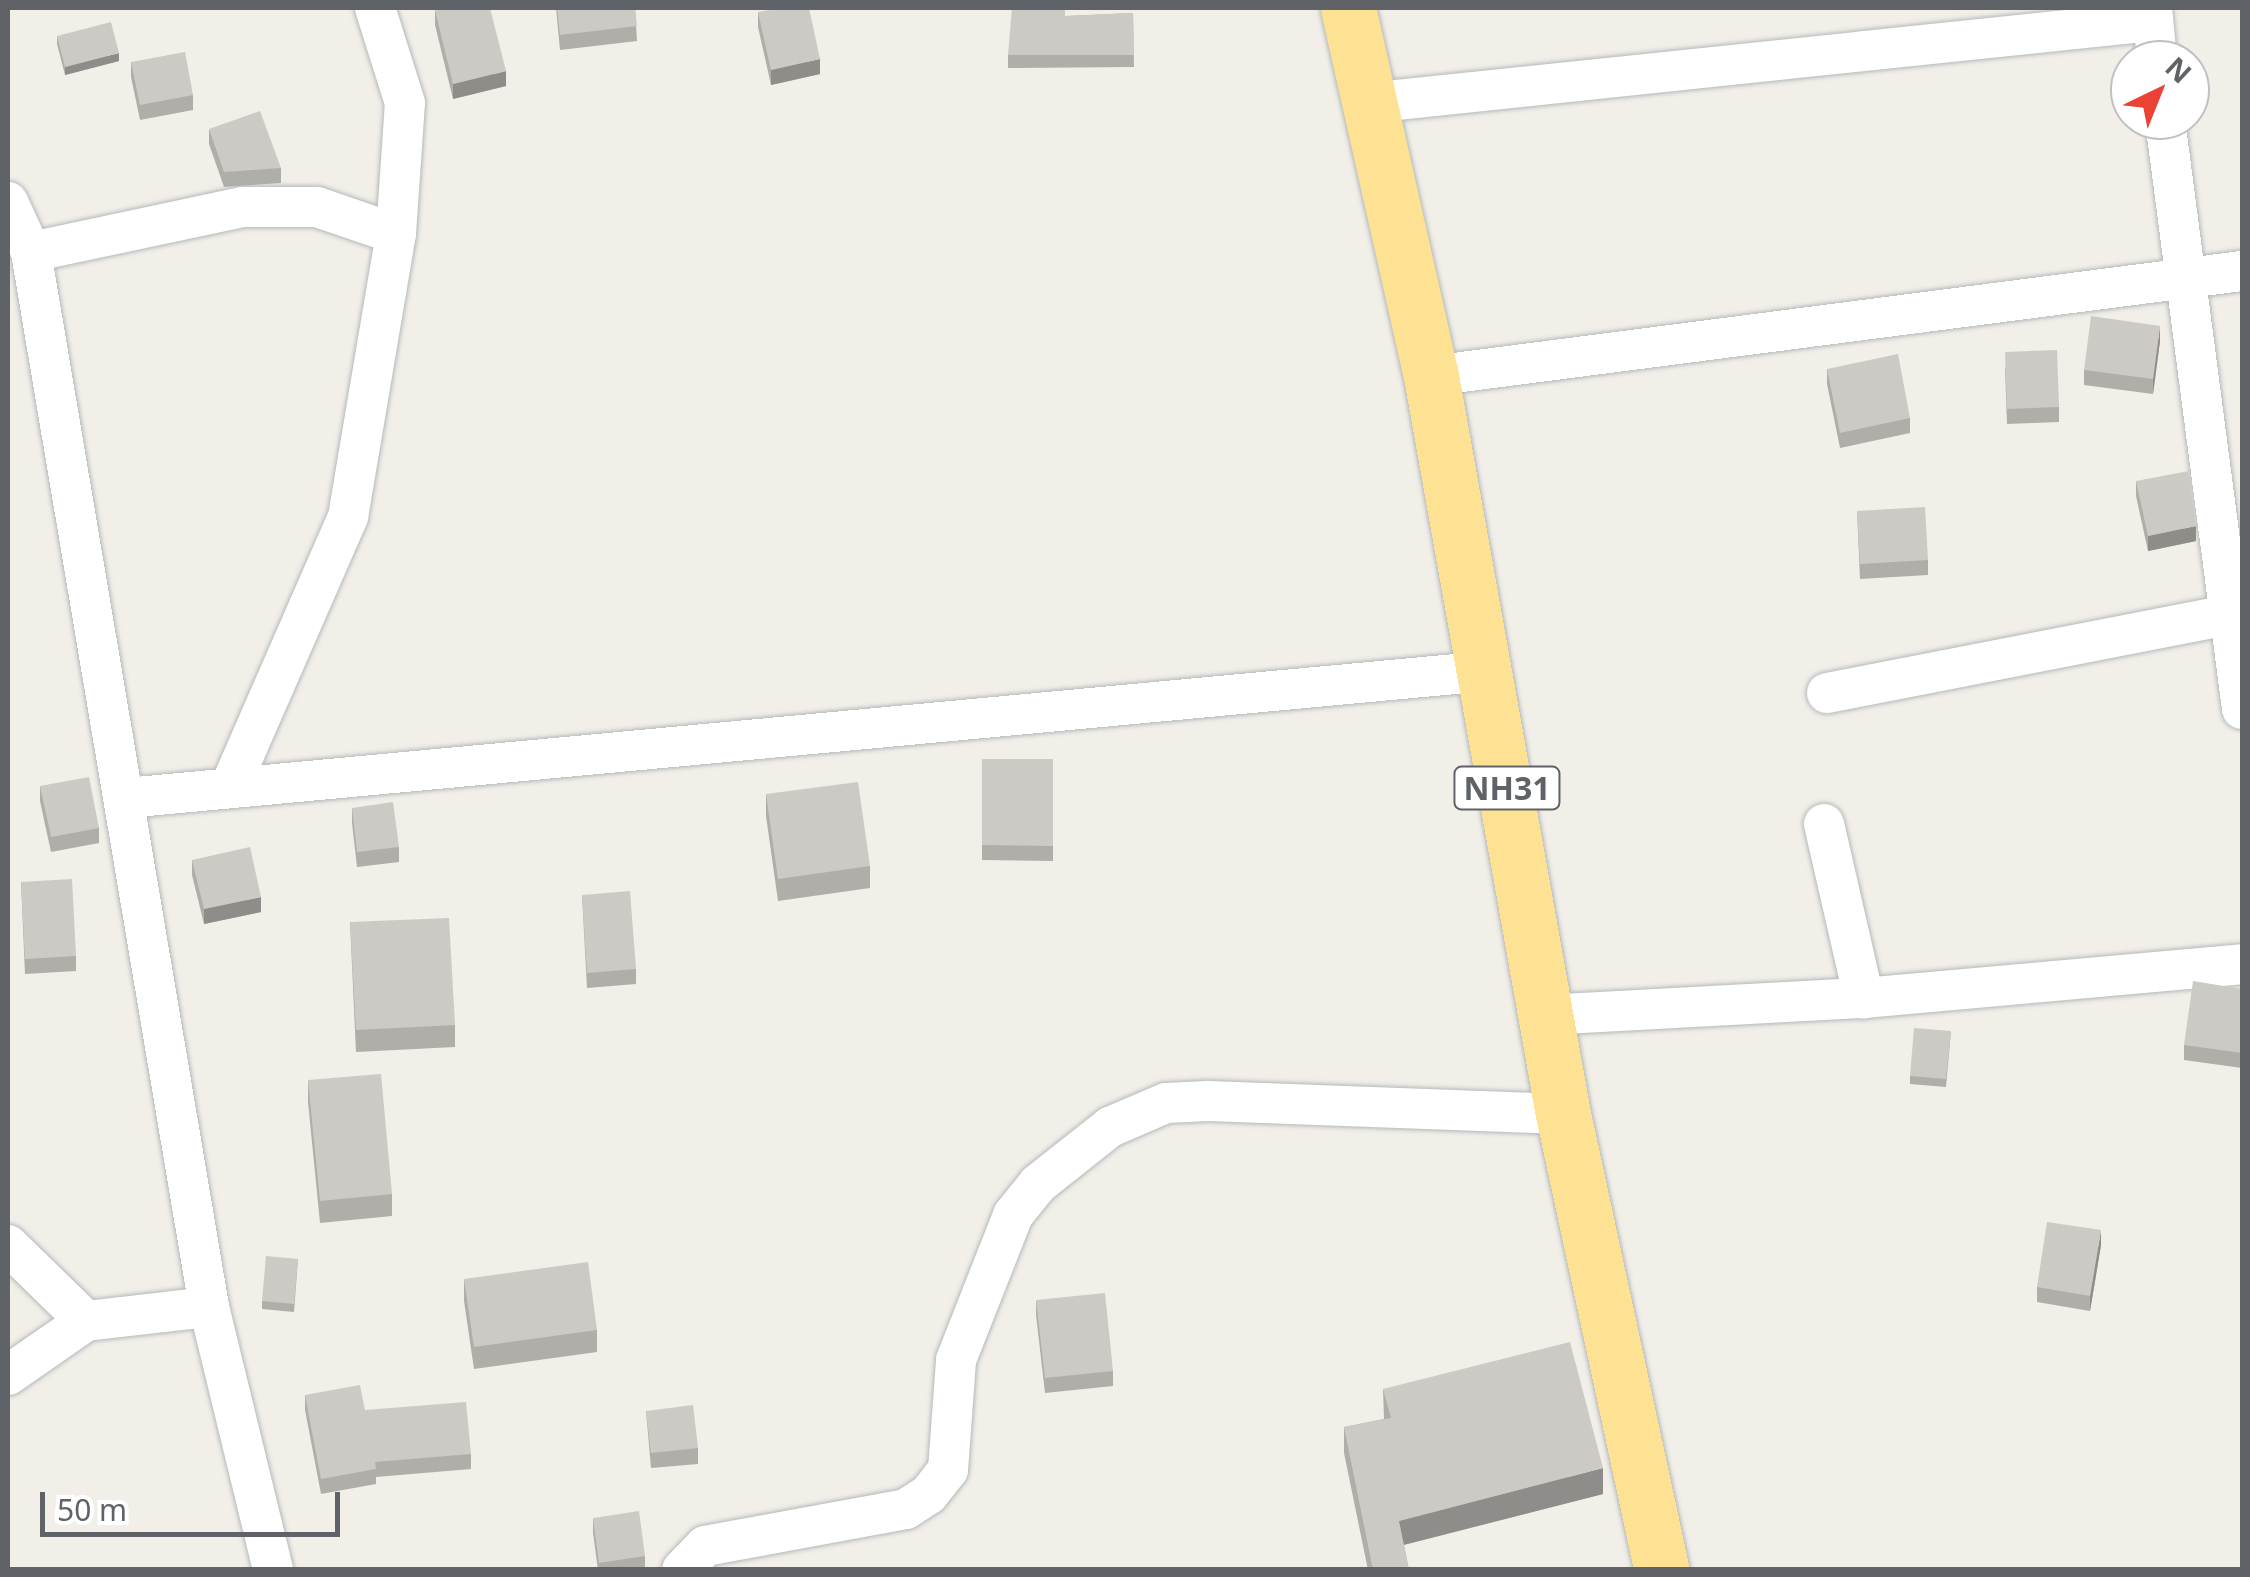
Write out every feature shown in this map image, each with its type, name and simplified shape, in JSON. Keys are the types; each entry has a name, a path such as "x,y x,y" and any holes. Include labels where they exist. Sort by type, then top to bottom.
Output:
{"highway":[{"name":"NH31","path":"1348,8 1431,376 1487,671 1563,1114 1662,1570"}],"street":[{"path":"230,787 348,518 396,234 405,103 375,8"},
{"path":"1368,103 2153,29"},
{"path":"2168,140 2237,613 2242,709"},
{"path":"8,202 31,252 209,1307 273,1570"},
{"path":"31,252 243,207 317,207 396,234"},
{"path":"1431,376 2188,282 2242,271"},
{"path":"1827,693 2237,613"},
{"path":"126,798 1487,671"},
{"path":"1824,824 1864,998"},
{"path":"1546,1015 1864,998 2242,964"},
{"path":"682,1570 718,1542 906,1509 930,1494 948,1470 956,1360 1013,1215 1038,1184 1110,1127 1166,1103 1563,1114"},
{"path":"8,1245 51,1294 86,1321"},
{"path":"8,1375 86,1321 209,1307"}],"building":[{"path":"490,8 506,71 453,84 435,10"},
{"path":"557,8 635,8 637,26 560,35"},
{"path":"809,8 820,59 771,70 758,12"},
{"path":"1012,8 1065,8 1065,16 1133,13 1134,55 1008,55"},
{"path":"111,22 119,53 65,67 57,36"},
{"path":"185,52 193,95 140,105 131,62"},
{"path":"260,111 281,168 224,172 209,129"},
{"path":"2091,316 2160,326 2153,379 2084,370"},
{"path":"2057,350 2059,407 2007,409 2005,352"},
{"path":"1898,354 1910,418 1840,433 1827,369"},
{"path":"2189,471 2196,526 2148,536 2136,481"},
{"path":"1925,507 1928,560 1860,564 1857,511"},
{"path":"982,759 1053,759 1053,846 982,845"},
{"path":"89,777 99,828 51,837 40,786"},
{"path":"858,782 870,866 778,879 766,794"},
{"path":"393,802 399,847 357,852 352,808"},
{"path":"250,847 261,897 204,909 192,860"},
{"path":"72,879 76,956 25,959 21,882"},
{"path":"630,891 636,969 587,973 582,895"},
{"path":"449,918 455,1025 356,1030 350,922"},
{"path":"2193,981 2242,989 2242,1053 2184,1045"},
{"path":"1914,1028 1951,1031 1946,1079 1910,1076"},
{"path":"381,1074 392,1194 320,1201 308,1080"},
{"path":"2047,1222 2101,1230 2090,1296 2037,1287"},
{"path":"266,1256 298,1259 294,1304 262,1301"},
{"path":"588,1262 597,1330 474,1347 464,1279"},
{"path":"1105,1293 1113,1371 1045,1378 1036,1300"},
{"path":"1570,1342 1603,1468 1399,1521 1409,1570 1373,1570 1344,1427 1391,1418 1383,1389"},
{"path":"360,1385 365,1410 466,1402 471,1454 375,1462 376,1469 321,1479 305,1395"},
{"path":"693,1405 698,1448 651,1453 646,1411"},
{"path":"639,1511 645,1556 599,1563 593,1518"}]}
